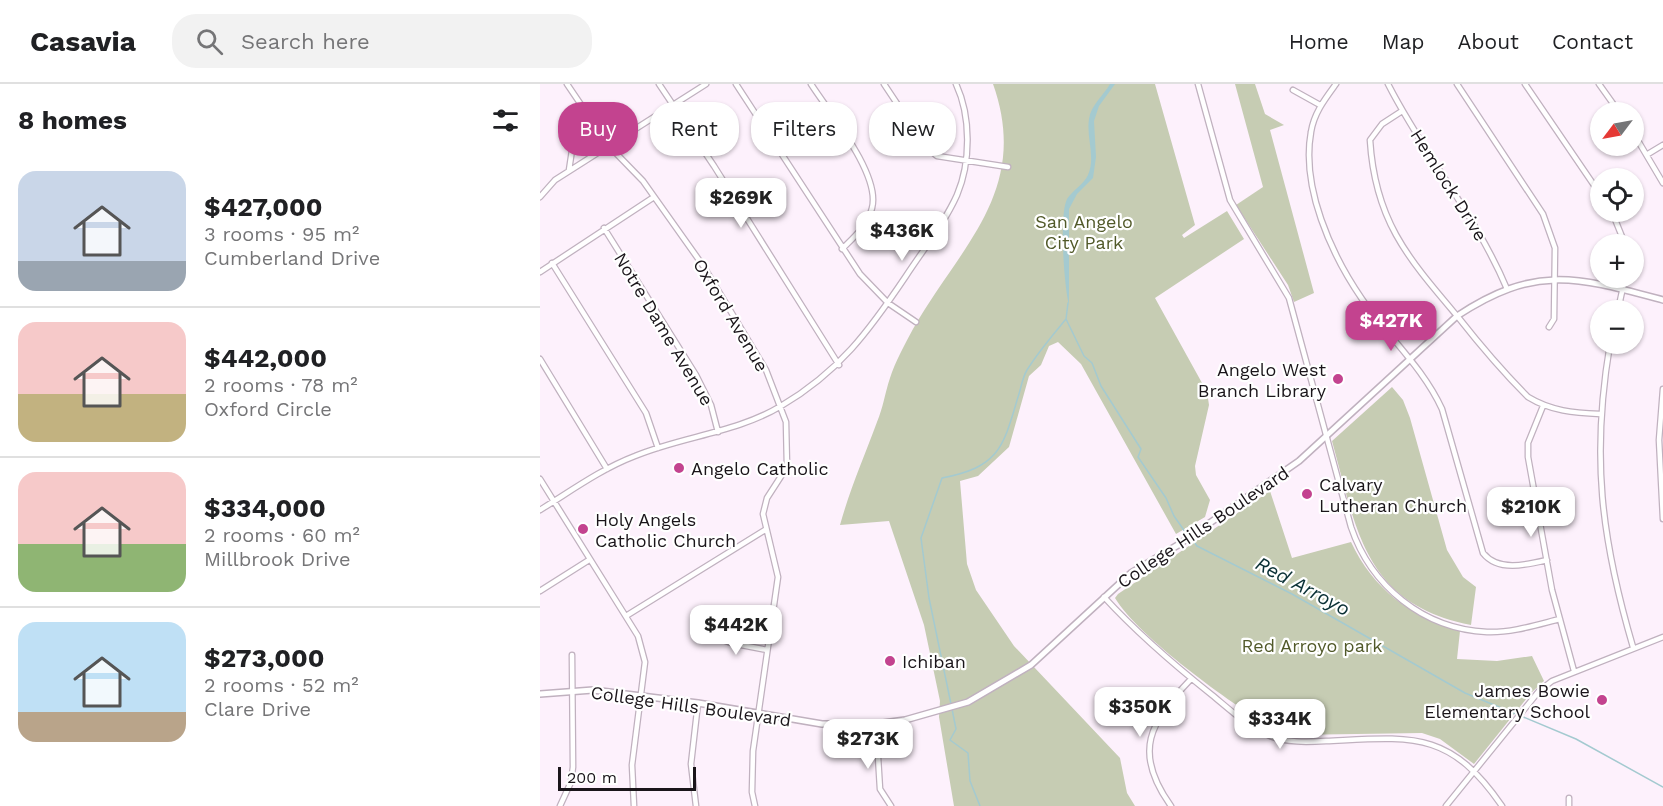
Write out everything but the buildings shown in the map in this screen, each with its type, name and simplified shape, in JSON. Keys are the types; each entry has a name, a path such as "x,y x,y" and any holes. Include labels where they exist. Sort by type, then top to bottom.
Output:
{"street":[{"name":"Oxford Avenue","path":"567,84 578,102"},
{"path":"659,84 670,102"},
{"path":"678,102 706,84"},
{"path":"736,84 860,274 888,303 916,322"},
{"path":"811,84 864,166 873,190 872,207 862,229 842,249"},
{"path":"884,84 926,147 937,156 1008,167"},
{"path":"540,510 607,469 658,448 751,422 780,407 839,365 870,330 957,194 965,162 966,114 956,84"},
{"path":"1198,84 1230,200 1289,298 1356,543 1382,583 1405,603 1433,620 1463,629 1489,632 1516,630 1560,619"},
{"path":"1336,84 1320,105 1311,129 1308,153 1313,184 1322,216 1352,284 1412,359 1433,390 1442,409 1483,553 1490,561 1502,564 1526,565 1547,560"},
{"name":"Hemlock Drive","path":"1388,84 1402,111 1486,242 1507,288"},
{"path":"1457,84 1543,214 1555,248 1554,319 1549,327"},
{"path":"1526,84 1590,179"},
{"path":"1599,84 1612,102"},
{"path":"1293,90 1320,105"},
{"path":"1402,111 1382,124 1370,140 1371,165 1378,197 1390,227 1407,255 1430,288 1528,397 1543,406 1571,413 1600,414"},
{"path":"1648,154 1663,145"},
{"path":"1644,148 1663,183"},
{"path":"569,170 571,156"},
{"path":"540,197 555,180 592,156"},
{"name":"Oxford Avenue","path":"619,156 643,181 704,267 766,370 786,422 787,467 767,498 763,513 765,530 778,577 757,714 752,771 755,806"},
{"path":"707,156 839,365"},
{"path":"540,272 654,196"},
{"name":"Notre Dame Avenue","path":"603,228 696,375 711,405 718,432"},
{"path":"552,263 646,413 658,448"},
{"name":"College Hills Boulevard","path":"540,694 573,690 642,697 698,703 822,724 876,724 938,712 968,702 1030,665 1070,632 1131,573 1178,545 1299,461 1457,316 1480,301 1507,288 1555,278 1591,281 1663,300"},
{"path":"1620,300 1623,290"},
{"path":"1609,354 1600,414 1599,450 1607,543 1616,592 1633,647"},
{"path":"540,359 607,469"},
{"path":"1663,389 1659,440 1663,519"},
{"path":"1543,406 1528,442 1528,457 1547,560 1574,671"},
{"path":"540,479 638,636 645,662 632,765 634,806"},
{"path":"626,616 765,530"},
{"path":"540,591 589,560"},
{"path":"1104,597 1139,635 1191,679 1241,719 1268,735 1308,741 1406,738 1428,742 1475,771 1502,806"},
{"path":"712,636 731,643 768,650"},
{"path":"1446,806 1539,691 1552,681 1574,671 1663,637"},
{"path":"560,806 571,782 573,767 572,655"},
{"path":"1171,806 1154,782 1150,766 1153,731 1168,703 1191,679"},
{"path":"696,806 691,764 698,703"},
{"path":"876,724 880,789 891,806"},
{"path":"1569,798 1569,806"}],"green space":[{"name":"San Angelo City Park","path":"993,84 1155,84 1195,225 1182,235 1184,238 1227,211 1244,239 1155,298 1207,392 1209,405 1195,466 1196,475 1210,500 1205,517 1176,534 1081,364 1058,342 1049,346 1041,365 1029,376 1009,447 978,476 960,481 967,564 976,590 1014,646 1120,758 1127,793 1135,806 954,806 939,717 940,701 924,625 889,521 840,525 879,417 897,359 931,299 985,216 997,187 1003,156 1002,122"},
{"path":"1235,84 1255,84 1265,114 1284,125 1270,130 1314,293 1294,302 1288,285 1236,205 1263,187"},
{"path":"1392,387 1403,400 1410,418 1447,550 1463,577 1476,587 1471,625 1436,615 1408,600 1387,582 1371,559 1349,505 1332,441"},
{"name":"Red Arroyo park","path":"1270,491 1292,558 1351,542 1370,574 1395,599 1425,618 1460,631 1457,659 1497,661 1532,656 1544,681 1531,693 1474,764 1440,739 1422,733 1291,735 1273,729 1234,704 1165,650 1144,632 1115,598"}],"water":[{"path":"1110,84 1115,84 1099,106 1094,121 1096,157 1093,178 1077,194 1069,209 1069,305 1063,251 1065,207 1067,199 1088,175 1091,161 1088,126 1090,114"}],"waterway":[{"name":"Red Arroyo","path":"1068,303 1066,319 1084,356 1092,363 1101,386 1141,449 1138,457 1188,536"},
{"name":"Red Arroyo","path":"951,704 929,598 921,538 942,478 976,468 996,452 1008,430 1025,373 1040,350 1066,319"},
{"name":"Red Arroyo","path":"1192,539 1197,546 1292,594 1465,693 1516,714"},
{"name":"Red Arroyo","path":"952,709 956,729 950,740 968,753 970,781 980,806"},
{"name":"Red Arroyo","path":"1521,716 1576,739 1663,787"}],"place":[{"name":"Angelo West Branch Library","path":"1338,379"},
{"name":"Angelo Catholic","path":"679,468"},
{"name":"Calvary Lutheran Church","path":"1307,494"},
{"name":"Holy Angels Catholic Church","path":"583,529"},
{"name":"Ichiban","path":"890,661"},
{"name":"James Bowie Elementary School","path":"1602,700"}]}
